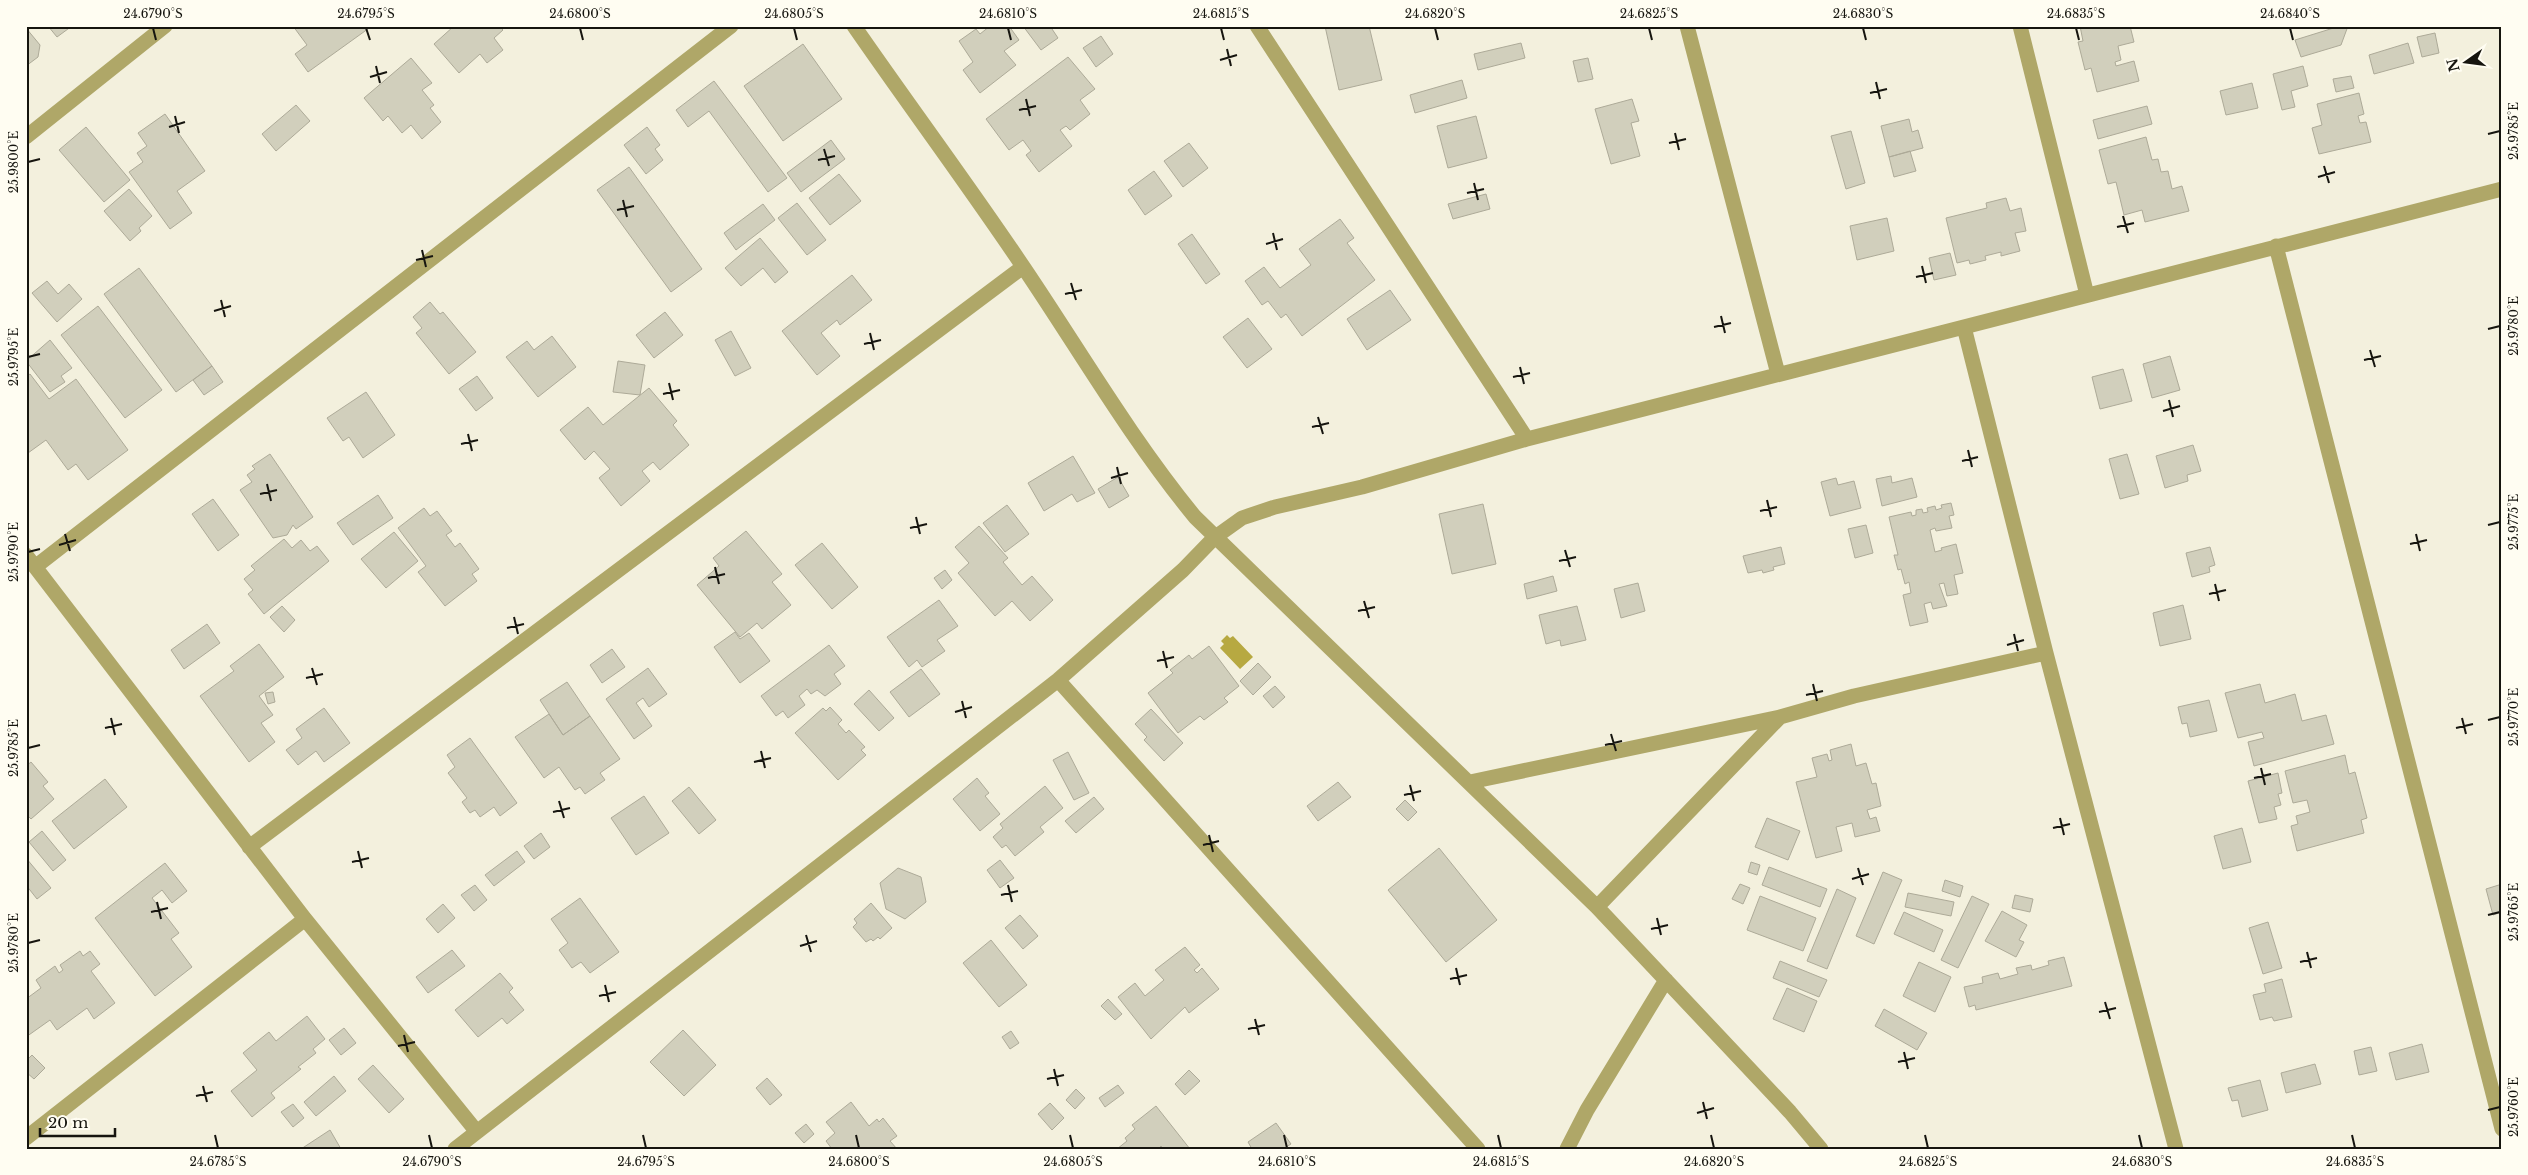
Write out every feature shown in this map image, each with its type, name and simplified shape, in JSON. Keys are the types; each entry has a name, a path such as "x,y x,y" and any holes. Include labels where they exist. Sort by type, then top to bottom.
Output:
{"street":[{"path":"26,137 165,26"},
{"path":"477,1132 305,919 31,561 731,26"},
{"path":"854,26 1023,267 1096,379 1174,491 1214,538 1470,782 1597,908 1790,1112 1821,1149"},
{"path":"1257,26 1527,439"},
{"path":"1687,26 1778,374"},
{"path":"2020,26 2087,295"},
{"path":"455,1149 1058,680 1183,570 1214,538 1235,521 1257,512 1362,487 1527,439 2502,189"},
{"path":"2276,246 2502,1129"},
{"path":"249,847 1023,267"},
{"path":"1964,327 2046,653 2176,1149"},
{"path":"1470,782 1780,716 1854,696 2046,653"},
{"path":"1058,680 1478,1149"},
{"path":"1597,908 1780,716"},
{"path":"26,1138 305,919"},
{"path":"1567,1149 1587,1110 1666,980"}],"shaded area":[{"path":"1227,635 1230,638 1233,636 1253,657 1240,669 1220,648 1224,644 1221,641"}],"building":[{"path":"48,26 72,26 57,37"},
{"path":"293,26 372,26 308,72 295,54 307,45"},
{"path":"454,26 499,26 503,30 494,38 503,50 487,63 480,54 459,73 434,44"},
{"path":"990,26 995,28 1009,26 1019,40 1004,51 1016,65 980,93 963,70 973,62 959,41 976,29 980,34"},
{"path":"1023,26 1050,26 1058,38 1041,50"},
{"path":"1325,26 1369,26 1382,80 1339,90"},
{"path":"2080,26 2130,26 2134,42 2118,46 2121,60 2115,62 2116,66 2134,61 2139,81 2097,92 2091,68 2085,70 2078,42 2083,41"},
{"path":"2340,26 2348,26 2341,45 2301,57 2295,40"},
{"path":"26,28 40,45 38,57 26,66"},
{"path":"2435,33 2439,53 2422,57 2417,37"},
{"path":"1101,36 1113,54 1096,67 1083,48"},
{"path":"1521,43 1525,58 1478,70 1474,54"},
{"path":"2408,43 2414,63 2374,74 2369,55"},
{"path":"803,44 842,99 783,141 744,86"},
{"path":"1068,57 1095,89 1080,100 1090,114 1070,130 1066,126 1060,130 1072,146 1039,172 1026,155 1031,151 1023,140 1009,150 986,119"},
{"path":"411,58 432,83 422,90 434,105 430,108 441,122 422,139 411,125 402,133 388,116 383,121 364,98"},
{"path":"1588,58 1593,79 1578,82 1573,61"},
{"path":"2303,66 2308,86 2291,91 2295,107 2282,110 2273,74"},
{"path":"2351,76 2354,88 2336,92 2333,79"},
{"path":"1462,80 1467,98 1415,113 1410,95"},
{"path":"714,81 787,178 768,192 709,111 688,127 676,110"},
{"path":"2252,83 2258,108 2226,115 2220,91"},
{"path":"2359,93 2364,114 2358,116 2360,123 2366,122 2371,142 2319,154 2312,128 2322,125 2317,104"},
{"path":"1632,99 1639,121 1631,123 1640,156 1611,164 1595,109"},
{"path":"296,105 310,121 276,151 262,134"},
{"path":"2147,106 2152,124 2098,139 2093,120"},
{"path":"165,114 205,171 177,191 192,213 170,229 129,172 143,162 137,153 147,146 138,133"},
{"path":"1476,116 1487,158 1448,168 1437,126"},
{"path":"1909,119 1912,132 1918,130 1923,148 1889,157 1881,126"},
{"path":"86,127 130,180 104,202 59,150"},
{"path":"647,127 660,145 655,149 663,160 646,174 624,145"},
{"path":"1851,131 1865,183 1846,189 1831,136"},
{"path":"2146,137 2152,160 2158,159 2161,172 2168,171 2172,189 2182,186 2189,211 2145,222 2142,210 2124,215 2116,182 2108,184 2099,150"},
{"path":"831,140 845,159 801,192 787,173"},
{"path":"1189,143 1208,168 1183,187 1164,161"},
{"path":"1910,151 1916,171 1894,177 1889,157"},
{"path":"629,167 702,269 671,292 597,190"},
{"path":"1154,171 1172,196 1145,215 1128,190"},
{"path":"839,174 861,201 830,225 809,198"},
{"path":"129,189 152,216 139,228 141,231 130,241 104,211"},
{"path":"1486,194 1490,209 1453,219 1448,204"},
{"path":"2006,198 2010,211 2021,208 2026,231 2015,233 2020,251 2001,256 2001,252 1985,256 1986,260 1970,264 1969,260 1957,263 1946,218 1987,208 1986,203"},
{"path":"797,203 826,240 807,255 778,218"},
{"path":"763,204 775,220 736,250 724,233"},
{"path":"1887,218 1894,251 1857,260 1850,226"},
{"path":"1340,219 1354,238 1347,243 1375,280 1302,336 1286,314 1281,318 1268,301 1262,305 1245,281 1264,267 1280,288 1311,265 1299,249"},
{"path":"1192,234 1220,274 1206,284 1178,244"},
{"path":"760,238 788,272 775,283 763,268 741,286 725,268"},
{"path":"1950,253 1956,275 1934,280 1929,258"},
{"path":"139,268 212,366 176,392 104,294"},
{"path":"852,275 872,300 840,325 837,320 821,333 840,356 817,375 782,331"},
{"path":"47,281 58,294 69,284 82,299 57,322 32,293"},
{"path":"1390,290 1411,320 1367,350 1347,319"},
{"path":"430,302 440,314 443,312 476,352 449,374 416,333 422,328 413,317"},
{"path":"98,306 162,390 125,418 61,335"},
{"path":"665,312 683,335 654,358 636,335"},
{"path":"1248,318 1272,349 1247,368 1223,337"},
{"path":"731,331 751,368 735,376 715,340"},
{"path":"552,336 576,367 538,397 506,357 527,341 534,350"},
{"path":"50,340 72,368 61,376 65,382 50,392 26,361"},
{"path":"2170,356 2180,390 2152,398 2143,364"},
{"path":"618,361 645,365 640,395 613,392"},
{"path":"212,366 223,382 204,395 193,380"},
{"path":"2123,369 2132,401 2100,409 2092,377"},
{"path":"30,374 49,399 76,379 128,450 88,480 76,464 68,470 46,440 28,453 26,450 26,377"},
{"path":"477,376 493,398 476,411 459,389"},
{"path":"649,388 677,421 673,425 689,445 660,470 653,462 642,471 650,481 621,506 599,478 610,469 594,451 585,460 560,430 588,407 603,425"},
{"path":"366,392 395,435 363,458 349,437 343,441 327,418"},
{"path":"2193,445 2201,471 2187,475 2188,481 2165,488 2156,456"},
{"path":"270,454 313,517 296,529 293,525 287,535 273,538 240,490 252,482 247,475 255,469 252,466"},
{"path":"2127,454 2139,494 2120,499 2109,459"},
{"path":"1073,456 1095,493 1077,502 1072,494 1044,511 1028,483"},
{"path":"1891,476 1892,483 1912,478 1917,497 1882,506 1876,479"},
{"path":"1118,477 1129,496 1109,508 1098,489"},
{"path":"1836,478 1838,485 1854,481 1861,508 1830,516 1821,482"},
{"path":"378,495 393,518 353,545 337,523"},
{"path":"213,499 239,535 218,551 192,514"},
{"path":"1951,503 1954,515 1949,516 1952,528 1936,531 1935,528 1930,530 1935,552 1942,550 1941,548 1956,544 1963,573 1954,575 1958,594 1947,596 1944,583 1939,584 1947,606 1933,609 1931,602 1924,604 1928,622 1910,626 1903,595 1911,593 1909,582 1905,584 1901,569 1898,570 1894,555 1898,555 1889,517 1911,512 1912,516 1916,515 1916,510 1922,509 1923,513 1928,512 1927,508 1935,506 1936,510 1942,508 1941,505"},
{"path":"1483,504 1496,564 1452,574 1439,514"},
{"path":"1007,505 1029,534 1005,552 983,523"},
{"path":"424,508 430,516 437,511 452,531 446,535 455,547 460,543 479,569 472,574 477,581 445,606 418,572 426,566 398,528"},
{"path":"1866,525 1873,553 1855,558 1848,529"},
{"path":"979,526 1008,558 1003,562 1022,585 1032,576 1053,600 1030,621 1012,601 995,616 958,573 969,563 955,547"},
{"path":"746,531 782,574 772,582 791,605 762,629 757,623 740,637 697,585 719,566 713,558"},
{"path":"394,532 418,561 386,588 361,559"},
{"path":"284,539 292,548 301,540 310,551 317,546 329,561 264,614 248,594 253,590 244,579 255,570 251,566"},
{"path":"822,543 858,587 832,609 795,565"},
{"path":"1781,547 1785,564 1773,567 1774,570 1763,573 1762,570 1748,573 1743,556"},
{"path":"2210,547 2215,565 2209,567 2210,572 2192,577 2186,553"},
{"path":"945,570 952,580 942,589 934,578"},
{"path":"1553,576 1557,591 1527,599 1524,584"},
{"path":"1638,583 1645,611 1621,618 1614,589"},
{"path":"939,600 958,626 937,640 945,651 922,667 917,660 909,667 887,637"},
{"path":"2183,605 2191,639 2160,646 2153,613"},
{"path":"282,606 295,620 284,632 270,617"},
{"path":"1577,606 1586,640 1561,646 1560,640 1546,644 1539,615"},
{"path":"207,624 220,643 184,669 171,650"},
{"path":"735,632 740,639 749,633 770,661 740,683 714,647"},
{"path":"259,644 284,677 259,696 273,715 261,723 275,742 249,762 200,696 234,671 230,666"},
{"path":"829,645 845,666 834,674 841,684 825,696 817,690 811,694 807,689 799,696 805,705 788,718 783,711 776,716 761,696"},
{"path":"1209,646 1239,686 1224,698 1228,702 1204,720 1200,716 1178,733 1148,693 1173,673 1170,670 1189,655 1192,659"},
{"path":"612,649 625,667 602,683 590,665"},
{"path":"1258,663 1271,677 1253,695 1240,681"},
{"path":"648,668 667,694 649,707 643,698 636,703 652,726 634,739 606,699"},
{"path":"921,669 940,694 909,717 890,692"},
{"path":"567,682 590,716 563,735 540,700"},
{"path":"2260,684 2265,703 2295,694 2302,721 2326,715 2334,744 2254,766 2248,742 2264,738 2262,732 2238,738 2225,693"},
{"path":"1275,686 1285,697 1273,708 1263,696"},
{"path":"869,690 894,718 879,731 854,704"},
{"path":"273,692 275,702 268,704 265,693"},
{"path":"2209,700 2217,731 2190,737 2187,723 2182,724 2178,707"},
{"path":"830,707 842,720 838,724 846,733 849,730 865,747 861,750 866,755 838,780 795,733 823,708 826,711"},
{"path":"324,708 350,743 324,762 316,751 298,765 286,750 302,738 296,729"},
{"path":"1151,709 1183,743 1164,761 1144,740 1147,737 1135,724"},
{"path":"549,714 563,735 590,716 620,759 600,773 605,780 585,794 580,787 575,790 559,767 544,778 515,737"},
{"path":"470,738 517,803 500,816 494,807 480,817 475,810 470,813 462,802 467,798 448,773 455,767 447,755"},
{"path":"1851,744 1856,766 1866,763 1872,784 1876,783 1881,806 1867,810 1870,819 1876,817 1880,831 1855,837 1852,823 1836,827 1842,851 1816,858 1796,782 1817,777 1812,758 1827,754 1829,761 1832,760 1830,750"},
{"path":"1068,752 1089,793 1074,800 1053,760"},
{"path":"2345,755 2349,774 2355,772 2367,818 2361,820 2364,833 2297,851 2291,826 2298,824 2296,816 2310,812 2307,800 2293,803 2285,771"},
{"path":"31,762 48,782 43,786 54,799 31,819 26,814 26,766"},
{"path":"2278,773 2282,793 2278,794 2281,805 2274,807 2277,819 2259,823 2248,781"},
{"path":"977,778 989,793 985,796 1000,814 980,831 953,799"},
{"path":"105,779 127,807 74,849 52,821"},
{"path":"1338,782 1351,797 1318,821 1307,806"},
{"path":"1045,786 1063,808 1040,827 1044,832 1015,856 1006,845 1002,848 993,837 1003,828 1000,824"},
{"path":"689,787 716,820 699,834 672,801"},
{"path":"644,796 669,833 636,855 611,818"},
{"path":"1094,797 1104,809 1076,833 1065,821"},
{"path":"1405,800 1417,812 1408,821 1396,809"},
{"path":"1767,818 1800,831 1788,860 1755,847"},
{"path":"2242,828 2251,862 2223,869 2214,836"},
{"path":"42,831 66,860 53,871 29,842"},
{"path":"541,833 550,847 534,859 524,846"},
{"path":"1439,848 1497,920 1446,962 1388,890"},
{"path":"517,851 525,862 494,886 485,875"},
{"path":"26,858 51,888 37,899 26,885"},
{"path":"1000,860 1014,878 1000,888 987,870"},
{"path":"1751,862 1760,865 1757,875 1748,872"},
{"path":"165,863 187,891 172,903 162,890 152,898 179,933 171,939 192,967 155,996 95,918"},
{"path":"1769,867 1827,889 1820,907 1762,885"},
{"path":"898,868 921,877 926,902 905,919 886,909 880,883"},
{"path":"1883,872 1902,880 1874,944 1856,936"},
{"path":"1945,880 1963,886 1960,897 1942,891"},
{"path":"1740,884 1750,888 1743,904 1732,899"},
{"path":"2502,884 2502,912 2493,915 2486,889"},
{"path":"475,885 487,900 474,911 461,895"},
{"path":"1837,889 1856,898 1827,969 1807,961"},
{"path":"1908,893 1954,902 1951,916 1905,907"},
{"path":"2015,895 2033,899 2030,912 2012,908"},
{"path":"1760,896 1816,918 1803,951 1747,930"},
{"path":"1972,896 1989,904 1958,968 1941,960"},
{"path":"580,898 619,952 590,973 581,962 572,968 559,950 568,943 551,919"},
{"path":"871,903 892,928 880,939 878,937 873,941 871,939 866,942 853,927 857,923 854,919"},
{"path":"443,904 455,918 438,933 426,919"},
{"path":"2002,911 2027,925 2019,940 2024,942 2016,957 1985,941"},
{"path":"1904,912 1943,930 1934,952 1894,934"},
{"path":"1020,915 1038,936 1023,949 1005,928"},
{"path":"2268,922 2282,968 2263,974 2249,928"},
{"path":"991,940 1027,985 999,1007 963,963"},
{"path":"1185,947 1200,965 1194,970 1197,973 1202,968 1219,989 1189,1013 1185,1007 1151,1039 1118,997 1135,983 1145,996 1164,980 1155,970"},
{"path":"452,950 465,966 428,993 416,977"},
{"path":"80,951 83,956 90,951 100,964 91,971 115,1003 94,1019 87,1008 57,1030 50,1020 26,1037 26,999 41,988 36,980 55,966 59,973 63,970 60,965"},
{"path":"2064,957 2072,986 1976,1010 1975,1005 1969,1007 1964,987 1983,983 1982,977 1998,973 2000,979 2018,974 2016,968 2031,965 2032,970 2049,965 2048,961"},
{"path":"1780,961 1827,980 1819,997 1773,978"},
{"path":"1919,962 1951,977 1935,1012 1903,996"},
{"path":"500,973 513,988 509,992 524,1010 507,1024 502,1018 478,1037 455,1010"},
{"path":"2282,979 2292,1017 2274,1021 2272,1017 2260,1020 2253,995 2266,992 2264,984"},
{"path":"1787,988 1817,1001 1804,1032 1773,1019"},
{"path":"1108,999 1122,1014 1115,1020 1101,1006"},
{"path":"1884,1009 1927,1033 1917,1050 1875,1026"},
{"path":"307,1016 325,1039 313,1049 316,1053 298,1067 301,1069 271,1093 275,1098 252,1117 231,1091 257,1070 243,1053 269,1032 276,1041"},
{"path":"344,1028 356,1043 341,1055 329,1040"},
{"path":"683,1030 716,1065 684,1096 650,1062"},
{"path":"1011,1031 1019,1043 1010,1049 1002,1037"},
{"path":"2422,1044 2429,1072 2396,1080 2389,1053"},
{"path":"2371,1047 2377,1071 2359,1075 2354,1051"},
{"path":"32,1055 45,1068 34,1079 26,1072 26,1061"},
{"path":"2315,1064 2321,1084 2286,1093 2281,1073"},
{"path":"373,1065 404,1099 389,1113 358,1079"},
{"path":"1189,1070 1200,1081 1185,1095 1175,1084"},
{"path":"334,1076 346,1091 316,1116 304,1102"},
{"path":"767,1078 782,1095 770,1105 756,1088"},
{"path":"2260,1080 2268,1110 2242,1117 2238,1100 2232,1101 2228,1088"},
{"path":"1118,1085 1124,1093 1105,1107 1099,1098"},
{"path":"1076,1089 1085,1098 1075,1109 1066,1100"},
{"path":"851,1102 869,1126 877,1119 879,1122 883,1118 897,1136 890,1141 897,1149 832,1149 826,1141 835,1133 826,1122"},
{"path":"1050,1103 1064,1118 1052,1130 1038,1114"},
{"path":"293,1104 304,1118 293,1127 281,1112"},
{"path":"1156,1106 1190,1149 1164,1149 1161,1146 1158,1149 1117,1149 1127,1141 1125,1138 1135,1129 1132,1125"},
{"path":"1276,1123 1291,1144 1283,1149 1252,1149 1248,1142"},
{"path":"806,1124 814,1134 804,1143 795,1133"},
{"path":"330,1130 341,1149 301,1149"}]}
